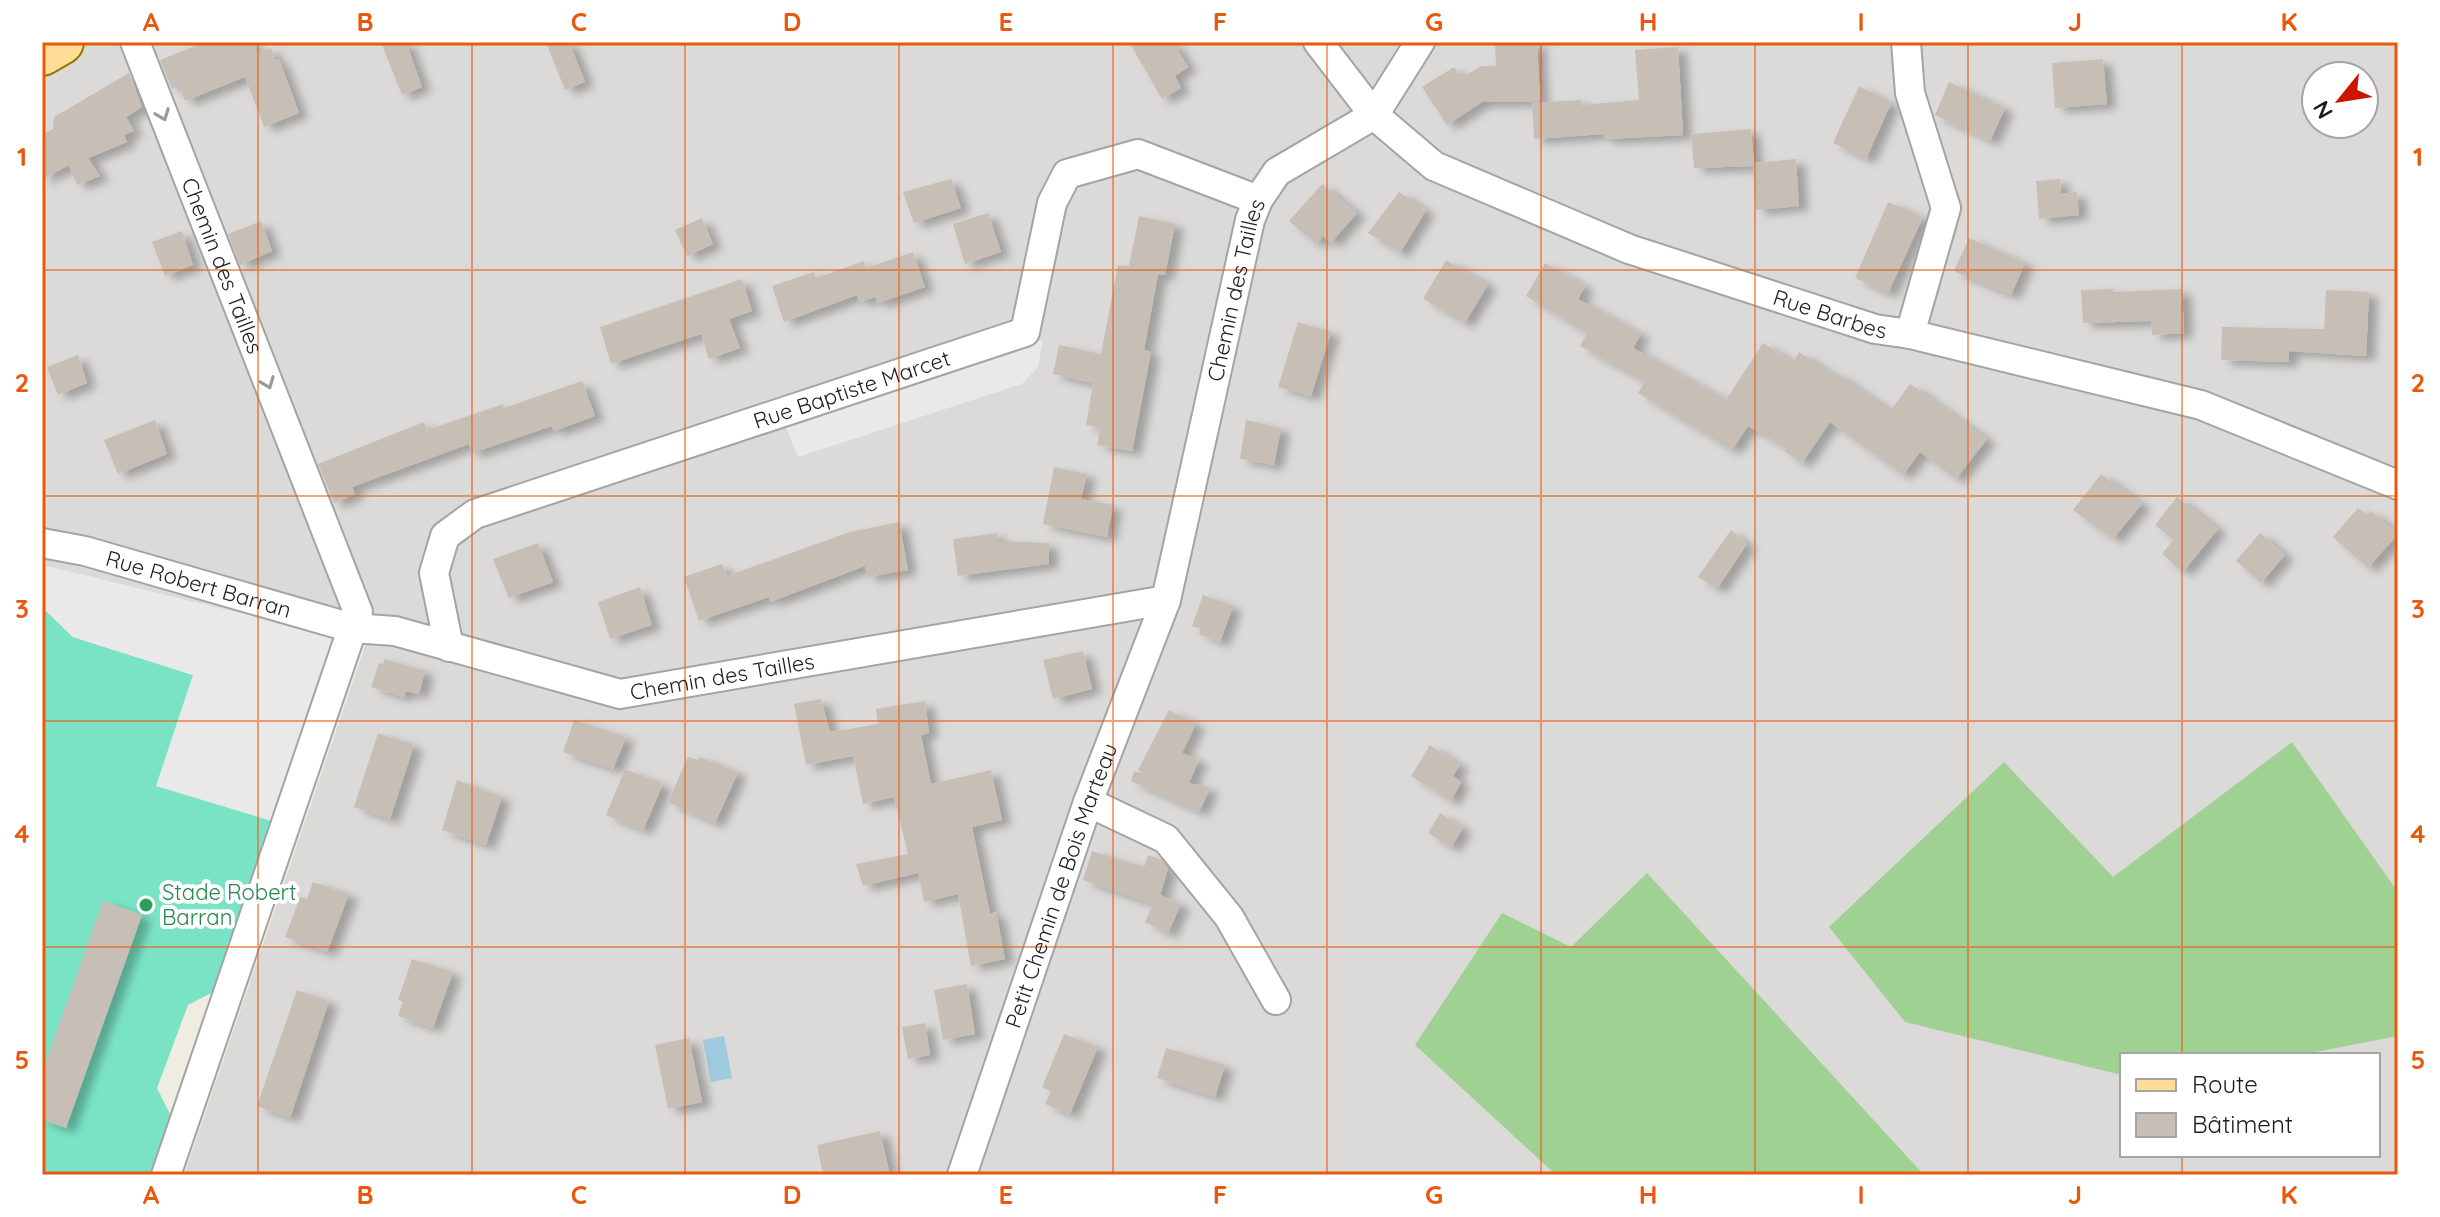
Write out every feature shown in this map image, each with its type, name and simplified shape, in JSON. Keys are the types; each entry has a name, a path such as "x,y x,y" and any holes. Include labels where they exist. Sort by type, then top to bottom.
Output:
{"main road":[{"path":"42,53 61,42"}],"street":[{"name":"Chemin des Tailles","path":"135,42 358,612 352,628 395,631 620,694 1166,600 1250,220 1258,200 1277,172 1374,115"},
{"name":"Rue Barbes","path":"1318,42 1374,115 1434,166 1629,249 1875,329 1910,334 2201,405 2398,485"},
{"path":"1374,115 1420,42"},
{"path":"1906,42 1910,93 1946,208 1910,334"},
{"name":"Rue Baptiste Marcet","path":"449,647 434,573 445,536 475,514 1025,332 1052,203 1067,174 1138,154 1258,200"},
{"name":"Rue Robert Barran","path":"42,543 85,551 352,628"},
{"name":"Petit Chemin de Bois Marteau","path":"962,1175 1088,802 1166,600"},
{"path":"166,1175 352,628"},
{"path":"1088,802 1166,839 1229,917 1276,1000"}],"shaded area":[{"path":"42,42 2398,42 2398,1175 184,1175 365,646 42,565"},
{"path":"1043,340 1038,367 1022,384 798,457 785,425"},
{"path":"42,565 338,637 278,823 156,786 193,675 73,637 42,607"}],"green space":[{"name":"Stade Robert Barran","path":"42,607 73,637 193,675 278,823 221,988 188,1005 157,1088 173,1120 153,1175 42,1175"},
{"path":"2292,742 2398,892 2398,1036 2310,1053 2120,1053 2120,1075 1905,1022 1829,927 2004,762 2113,877"},
{"path":"1647,873 1924,1175 1556,1175 1415,1045 1502,913 1571,947"}],"water":[{"path":"724,1036 732,1078 711,1082 703,1040"}],"building":[{"path":"205,42 253,42 257,53 271,48 275,60 279,59 299,113 264,127 245,77 185,101 179,85 172,89 160,60"},
{"path":"381,42 406,42 422,87 402,95"},
{"path":"546,42 569,42 585,82 565,90"},
{"path":"1129,42 1173,42 1188,67 1175,76 1181,88 1162,99"},
{"path":"1495,42 1537,42 1540,101 1482,102 1447,125 1422,87 1454,67 1462,78 1481,66 1496,66"},
{"path":"1678,47 1683,135 1605,139 1604,134 1534,139 1532,103 1581,100 1581,105 1639,100 1635,50"},
{"path":"2103,59 2107,104 2055,108 2052,63"},
{"path":"129,73 142,107 126,117 134,131 124,135 127,142 88,158 100,176 77,185 69,165 42,179 42,135 53,129 54,117"},
{"path":"1949,82 2005,108 1990,141 1935,115"},
{"path":"1859,86 1891,103 1866,159 1833,143"},
{"path":"1751,129 1754,163 1796,159 1799,206 1756,210 1753,166 1694,168 1691,134"},
{"path":"951,179 961,208 914,223 903,192"},
{"path":"2060,179 2061,194 2077,192 2079,215 2039,219 2036,181"},
{"path":"1322,184 1357,213 1331,243 1323,236 1316,244 1289,221"},
{"path":"1399,192 1426,210 1400,253 1368,233"},
{"path":"1888,202 1923,217 1888,293 1855,278"},
{"path":"988,213 1001,252 965,264 953,224"},
{"path":"1139,216 1175,224 1165,275 1158,274 1144,350 1151,352 1132,451 1097,445 1100,428 1086,425 1093,383 1053,374 1059,345 1101,354 1118,265 1129,266"},
{"path":"702,218 713,244 687,256 675,230"},
{"path":"261,221 272,251 240,265 228,234"},
{"path":"182,231 193,265 165,276 152,242"},
{"path":"1969,238 2025,263 2011,295 1954,271"},
{"path":"913,252 925,287 878,303 875,297 859,302 857,295 784,322 772,286 814,272 816,278 864,261 866,268"},
{"path":"1446,260 1488,284 1465,323 1423,299"},
{"path":"1545,263 1585,286 1578,299 1641,334 1633,348 1726,400 1763,343 1793,362 1799,352 1835,376 1836,373 1890,411 1910,384 1987,439 1956,479 1920,452 1903,475 1830,422 1802,463 1784,451 1786,448 1748,426 1732,450 1638,393 1645,382 1580,346 1587,333 1526,296"},
{"path":"742,279 752,311 729,319 740,348 709,359 701,334 611,364 600,327"},
{"path":"2113,289 2113,292 2182,289 2184,333 2152,335 2151,321 2083,323 2081,290"},
{"path":"2326,290 2369,292 2366,356 2289,351 2289,362 2221,360 2222,327 2324,329"},
{"path":"1298,322 1331,332 1311,396 1278,387"},
{"path":"78,355 87,383 58,395 47,367"},
{"path":"582,381 595,416 554,431 552,426 472,453 469,444 352,487 355,494 334,503 318,464 424,422 427,430"},
{"path":"155,420 167,454 118,474 104,440"},
{"path":"1246,420 1281,428 1274,465 1240,459"},
{"path":"1054,467 1087,474 1081,499 1113,505 1107,537 1043,524"},
{"path":"2101,474 2142,504 2113,539 2073,510"},
{"path":"2177,497 2218,529 2183,572 2162,554 2173,540 2155,525"},
{"path":"2358,508 2367,515 2371,511 2398,534 2368,568 2333,537"},
{"path":"899,522 908,570 867,577 865,566 770,602 769,597 699,621 684,577 722,564 727,576 850,532"},
{"path":"1731,530 1747,544 1717,589 1698,577"},
{"path":"997,533 998,541 1049,543 1049,564 958,576 953,539"},
{"path":"2260,533 2285,555 2261,583 2236,561"},
{"path":"538,543 553,582 509,598 493,559"},
{"path":"640,587 652,625 610,639 598,602"},
{"path":"1203,595 1233,606 1220,642 1199,634 1201,629 1192,626"},
{"path":"1083,651 1092,689 1053,699 1043,660"},
{"path":"385,659 425,671 419,694 406,691 404,697 371,687 379,663 383,664"},
{"path":"821,699 830,732 878,724 876,709 925,701 929,733 921,735 931,784 991,770 1002,820 972,827 990,914 996,912 1005,959 971,966 958,894 924,902 918,873 863,886 856,864 908,854 894,797 863,804 853,756 806,765 794,704"},
{"path":"1169,710 1196,724 1182,753 1199,760 1189,783 1210,788 1199,812 1131,781 1134,771 1143,773 1138,770"},
{"path":"574,720 626,737 613,769 563,752"},
{"path":"378,733 414,745 390,819 354,807"},
{"path":"1430,745 1460,765 1453,776 1461,782 1451,801 1411,776"},
{"path":"688,757 698,760 700,757 738,772 715,823 668,802"},
{"path":"625,769 663,784 643,830 606,815"},
{"path":"457,780 502,797 486,845 442,830"},
{"path":"1440,813 1463,828 1451,848 1428,833"},
{"path":"1092,851 1144,867 1148,855 1160,859 1168,869 1160,895 1181,904 1168,933 1145,922 1153,904 1083,880"},
{"path":"313,882 349,894 327,952 285,937 300,897 307,899"},
{"path":"103,901 142,915 66,1128 42,1120 42,1073"},
{"path":"412,959 453,972 433,1028 398,1016 403,1002 398,1000"},
{"path":"967,984 975,1034 943,1040 934,990"},
{"path":"297,990 329,1001 290,1118 257,1106"},
{"path":"925,1023 930,1055 908,1059 902,1027"},
{"path":"1064,1034 1098,1047 1070,1114 1045,1104 1051,1091 1042,1087"},
{"path":"689,1038 702,1102 668,1109 655,1045"},
{"path":"1166,1048 1225,1065 1215,1097 1157,1078"},
{"path":"880,1131 889,1171 867,1175 823,1175 817,1145"}],"place":[{"name":"Stade Robert Barran","path":"146,905"}]}
